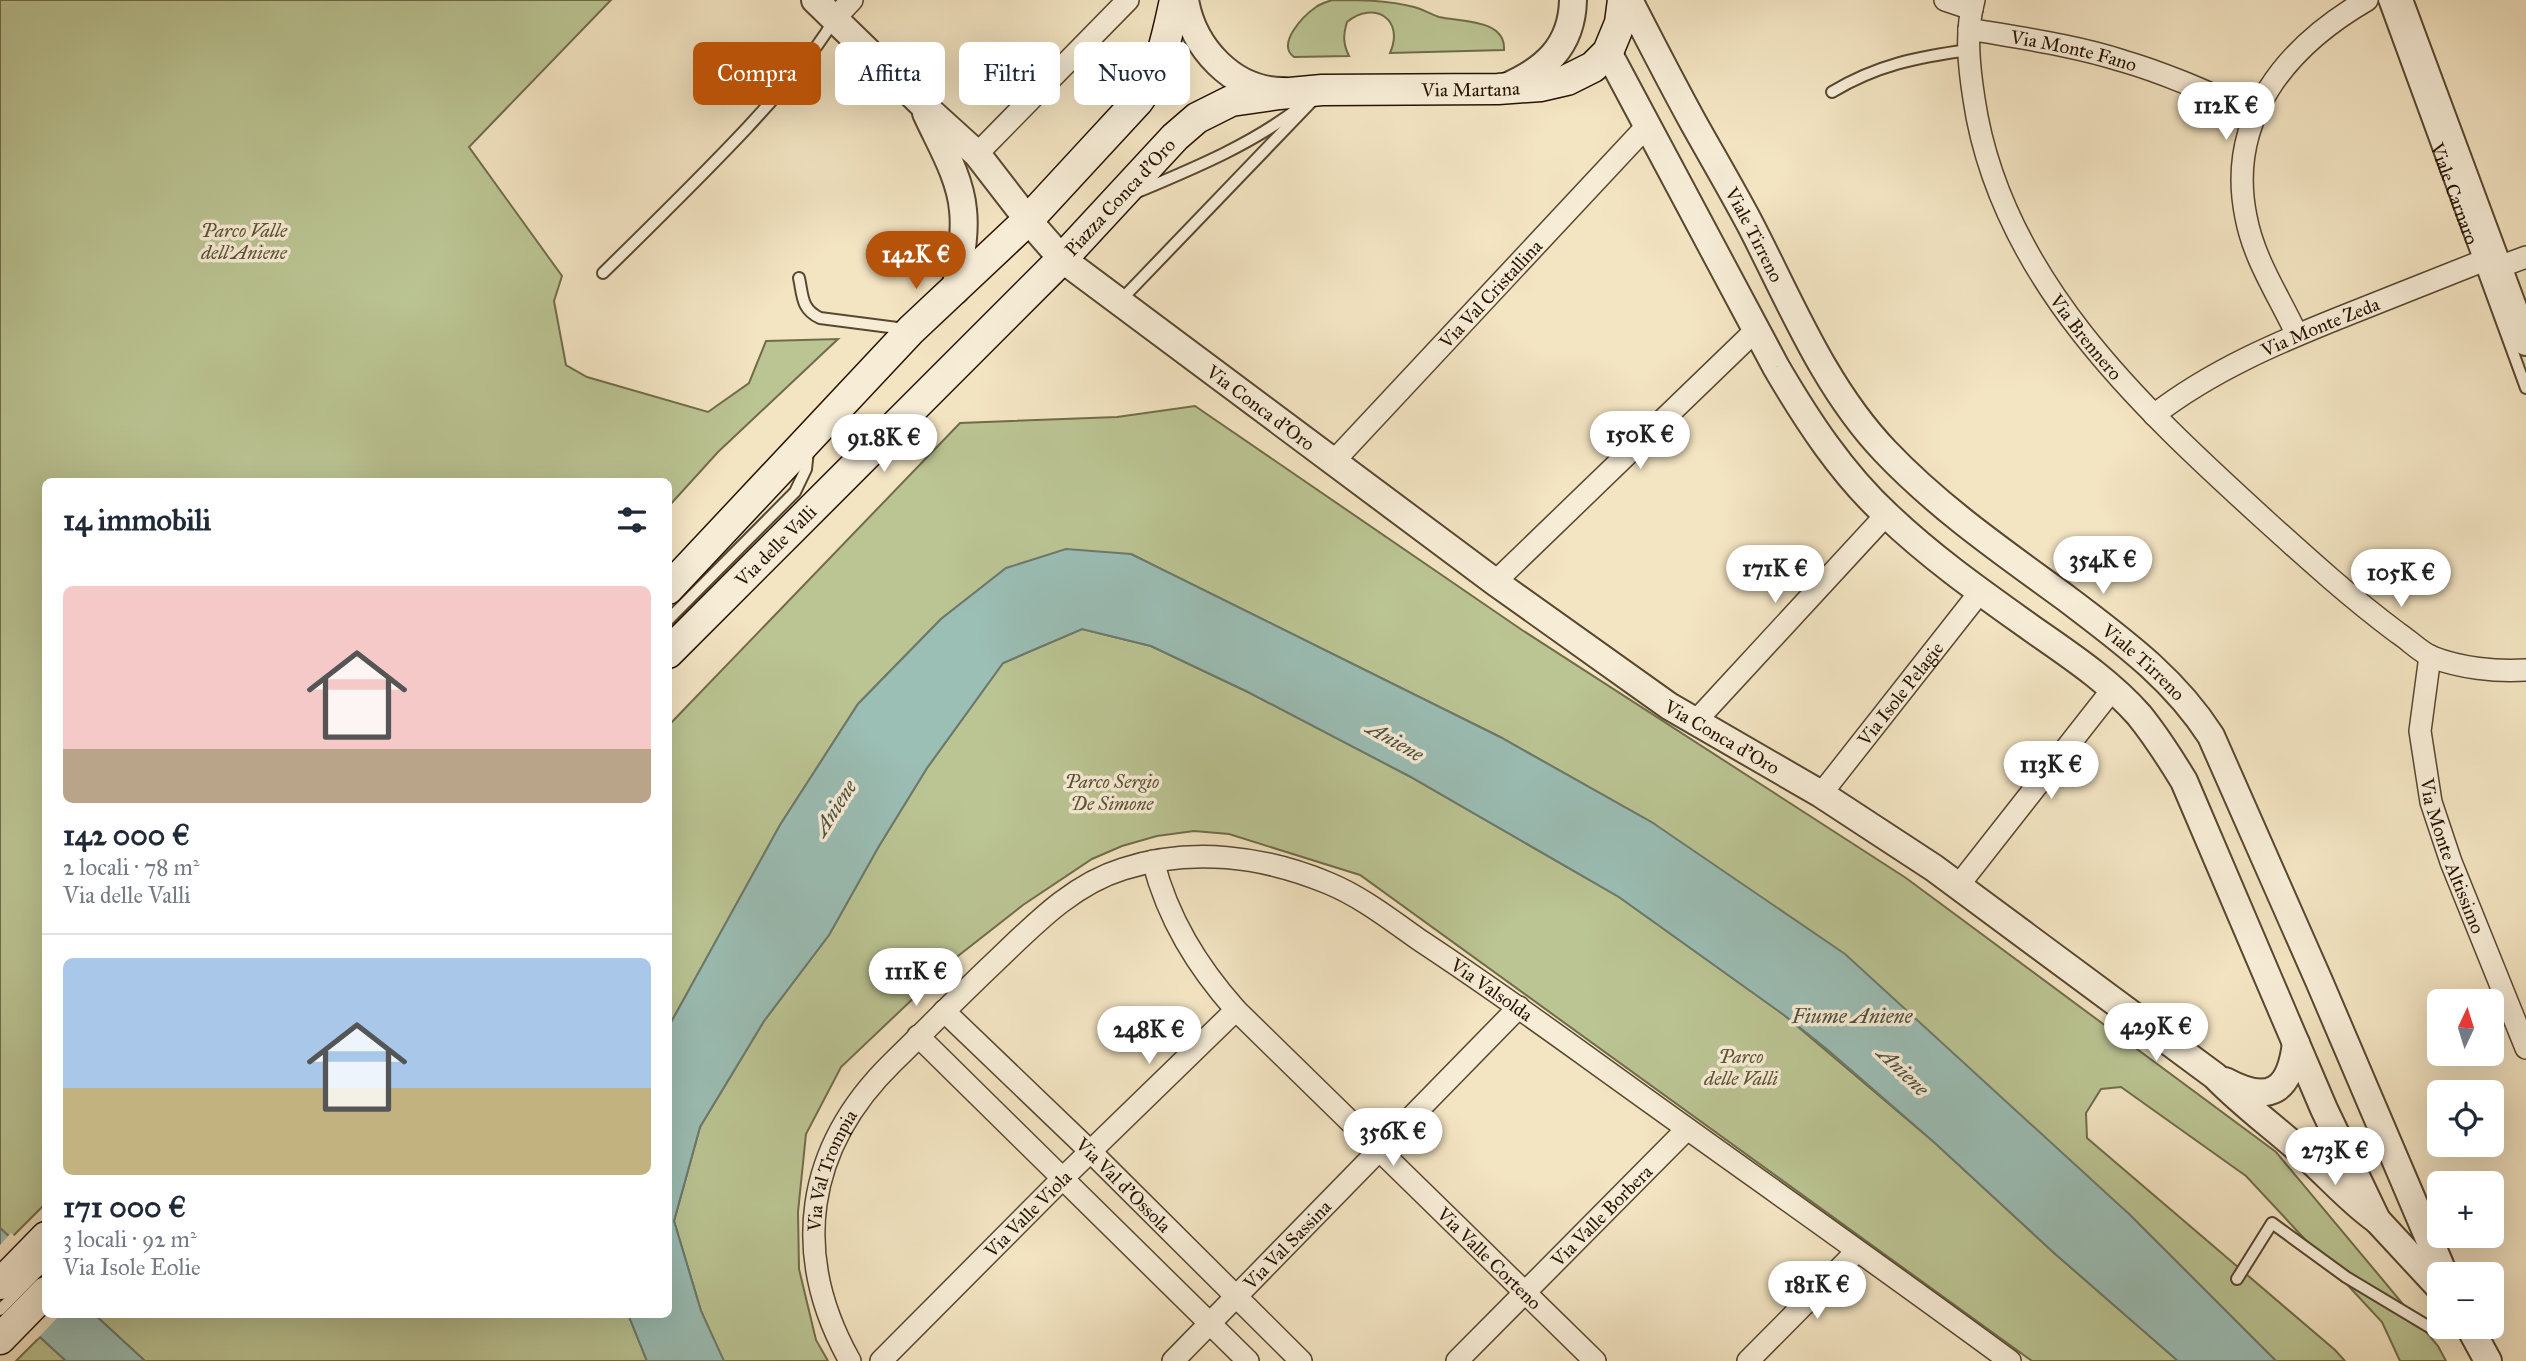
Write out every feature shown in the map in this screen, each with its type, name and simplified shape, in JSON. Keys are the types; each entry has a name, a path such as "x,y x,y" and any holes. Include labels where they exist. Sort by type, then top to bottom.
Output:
{"main road":[{"path":"672,585 911,330 1028,220 1143,95 1163,53 1175,0"},
{"path":"1608,52 1620,23 1623,0"},
{"name":"Via Martana","path":"1322,90 1498,89 1541,86 1573,78 1593,67 1608,52"},
{"name":"Piazza Conca d'Oro","path":"1062,259 1182,130 1211,110 1244,98 1322,90"},
{"name":"Via delle Valli","path":"672,649 1062,259"},
{"path":"0,1284 42,1241"},
{"path":"0,1339 42,1296"}],"street":[{"path":"815,0 844,9 923,106 977,154 1028,220"},
{"path":"977,154 1128,0"},
{"path":"1185,0 1189,21 1198,40 1210,56 1230,74 1269,90 1322,90"},
{"path":"1498,89 1534,73 1557,50 1570,28 1573,0"},
{"name":"Viale Tirreno","path":"1629,0 1692,121 1749,221 1814,349 1839,394 1859,422 1905,472 1939,503 2146,659 2202,721 2223,758 2439,1262"},
{"name":"Via Monte Fano","path":"1945,0 1971,22 2122,60 2254,113"},
{"path":"2297,335 2260,262 2246,219 2243,169 2254,113 2278,75 2299,49 2367,0"},
{"name":"Viale Carnaro","path":"2399,0 2491,261 2520,309 2526,342"},
{"name":"Via Brennero","path":"1971,22 1975,105 1987,163 2033,261 2086,340 2154,415 2347,594 2430,656"},
{"path":"1608,52 1794,398 1842,466 1886,515 1980,592 2076,660 2112,690 2154,734 2184,781 2324,1109 2376,1220 2427,1275"},
{"path":"923,106 956,177 962,202 963,239 955,291"},
{"name":"Via Val Cristallina","path":"1334,461 1647,126"},
{"name":"Piazza Conca d'Oro","path":"1028,220 1062,259"},
{"name":"Via Monte Zeda","path":"2154,415 2209,377 2297,335 2491,261 2526,257"},
{"name":"Via Conca d'Oro","path":"1062,259 1495,582 1694,723 1821,794 1934,868 2215,1076 2376,1220"},
{"path":"1495,582 1756,330"},
{"path":"1694,723 1886,515"},
{"name":"Via Isole Pelagie","path":"1821,794 1980,592"},
{"path":"2430,656 2488,669 2526,670"},
{"name":"Via Monte Altissimo","path":"2430,656 2420,731 2431,802 2446,850 2526,1048"},
{"path":"1958,886 2112,690"},
{"name":"Via Valsolda","path":"944,1011 1037,922 1074,892 1119,870 1153,861 1190,856 1239,859 1288,869 1325,882 1365,902 1519,1007 2010,1361"},
{"name":"Via Valle Corteno","path":"1153,861 1164,899 1181,935 1216,986 1237,1010 1595,1361"},
{"name":"Via Val Sassina","path":"1173,1361 1519,1007"},
{"name":"Via Valle Viola","path":"881,1361 1063,1178 1237,1010"},
{"name":"Via Val Trompia","path":"850,1361 828,1319 817,1278 814,1250 818,1194 835,1140 848,1115 867,1089 944,1011"},
{"name":"Via Val d'Ossola","path":"944,1011 1091,1152 1301,1361"},
{"path":"2296,1043 2337,1024"},
{"name":"Via Val d'Ossola","path":"918,1036 1248,1361"},
{"path":"2215,1076 2246,1090 2262,1092 2276,1089 2290,1075 2296,1043"},
{"name":"Via Valle Borbera","path":"1457,1361 1687,1129"},
{"path":"1748,1361 1857,1251"},
{"path":"2476,1339 2488,1361"}],"lane":[{"name":"Viale Carnaro","path":"2385,0 2491,261 2526,388"},
{"path":"603,273 698,179 775,97 818,46 844,9"},
{"path":"1832,92 1868,72 1898,62 1971,22"},
{"path":"1115,201 1193,169 1243,143 1290,115 1322,90"},
{"path":"1119,302 1322,90"},
{"path":"799,278 804,306 820,318 911,330"},
{"name":"Via delle Valli","path":"672,616 795,492 806,469 808,438"},
{"path":"2237,1279 2272,1223 2357,1283 2427,1326"},
{"path":"0,1310 42,1267"}],"green space":[{"name":"Parco Valle dell'Aniene","path":"0,0 611,0 469,147 562,276 554,301 566,365 587,377 708,412 749,383 766,341 838,339 718,452 672,503 672,478 42,478 42,1207 11,1238 0,1228"},
{"path":"1332,0 1393,3 1417,8 1439,17 1470,21 1498,32 1503,40 1504,50 1390,53 1394,41 1390,22 1384,16 1367,13 1347,22 1344,39 1349,56 1294,57 1288,45 1293,30 1311,11"},
{"path":"1195,406 1522,630 1906,878 2276,1152 2427,1333 2427,1339 2432,1339 2438,1346 2446,1361 2400,1361 2382,1322 2246,1176 2121,1087 2101,1089 2086,1113 2087,1138 2345,1361 2276,1361 2129,1214 1653,823 1500,737 1131,554 1007,568 941,619 858,704 780,825 672,1021 672,722 960,423 1117,417"},
{"path":"1082,629 1151,646 1248,692 1409,776 1619,897 1784,1015 1935,1143 2053,1252 2178,1361 2032,1361 1360,875 1229,834 1194,831 1157,836 1122,846 1092,859 1023,905 958,956 841,1067 806,1134 798,1212 799,1269 816,1340 828,1361 723,1361 701,1311 674,1221 700,1127 764,1021 829,935 927,768 1003,663"},
{"path":"98,1318 630,1318 647,1361 145,1361"},
{"path":"40,1337 66,1361 16,1361"}],"water":[{"path":"1066,549 1131,554 1500,737 1653,823 1845,954 2129,1214 2276,1361 2178,1361 1828,1050 1784,1015 1619,897 1409,776 1248,692 1151,646 1082,629 1003,663 927,768 829,935 764,1021 700,1127 674,1221 701,1311 724,1361 647,1361 630,1318 672,1318 672,1021 780,825 858,704 941,619 1006,568"},
{"path":"0,1228 42,1267 42,1318 98,1318 145,1361 66,1361 40,1337 0,1307"}],"pier":[{"path":"11,1233 42,1261 42,1318 57,1318 37,1339 0,1312 0,1245"}],"water label":[{"name":"Aniene","path":"1395,741"},
{"name":"Aniene","path":"835,808"},
{"name":"Fiume Aniene","path":"1852,1016"},
{"name":"Aniene","path":"1903,1071"}],"park label":[{"name":"Parco Sergio De Simone","path":"1112,792"},
{"name":"Parco delle Valli","path":"1741,1067"}]}
